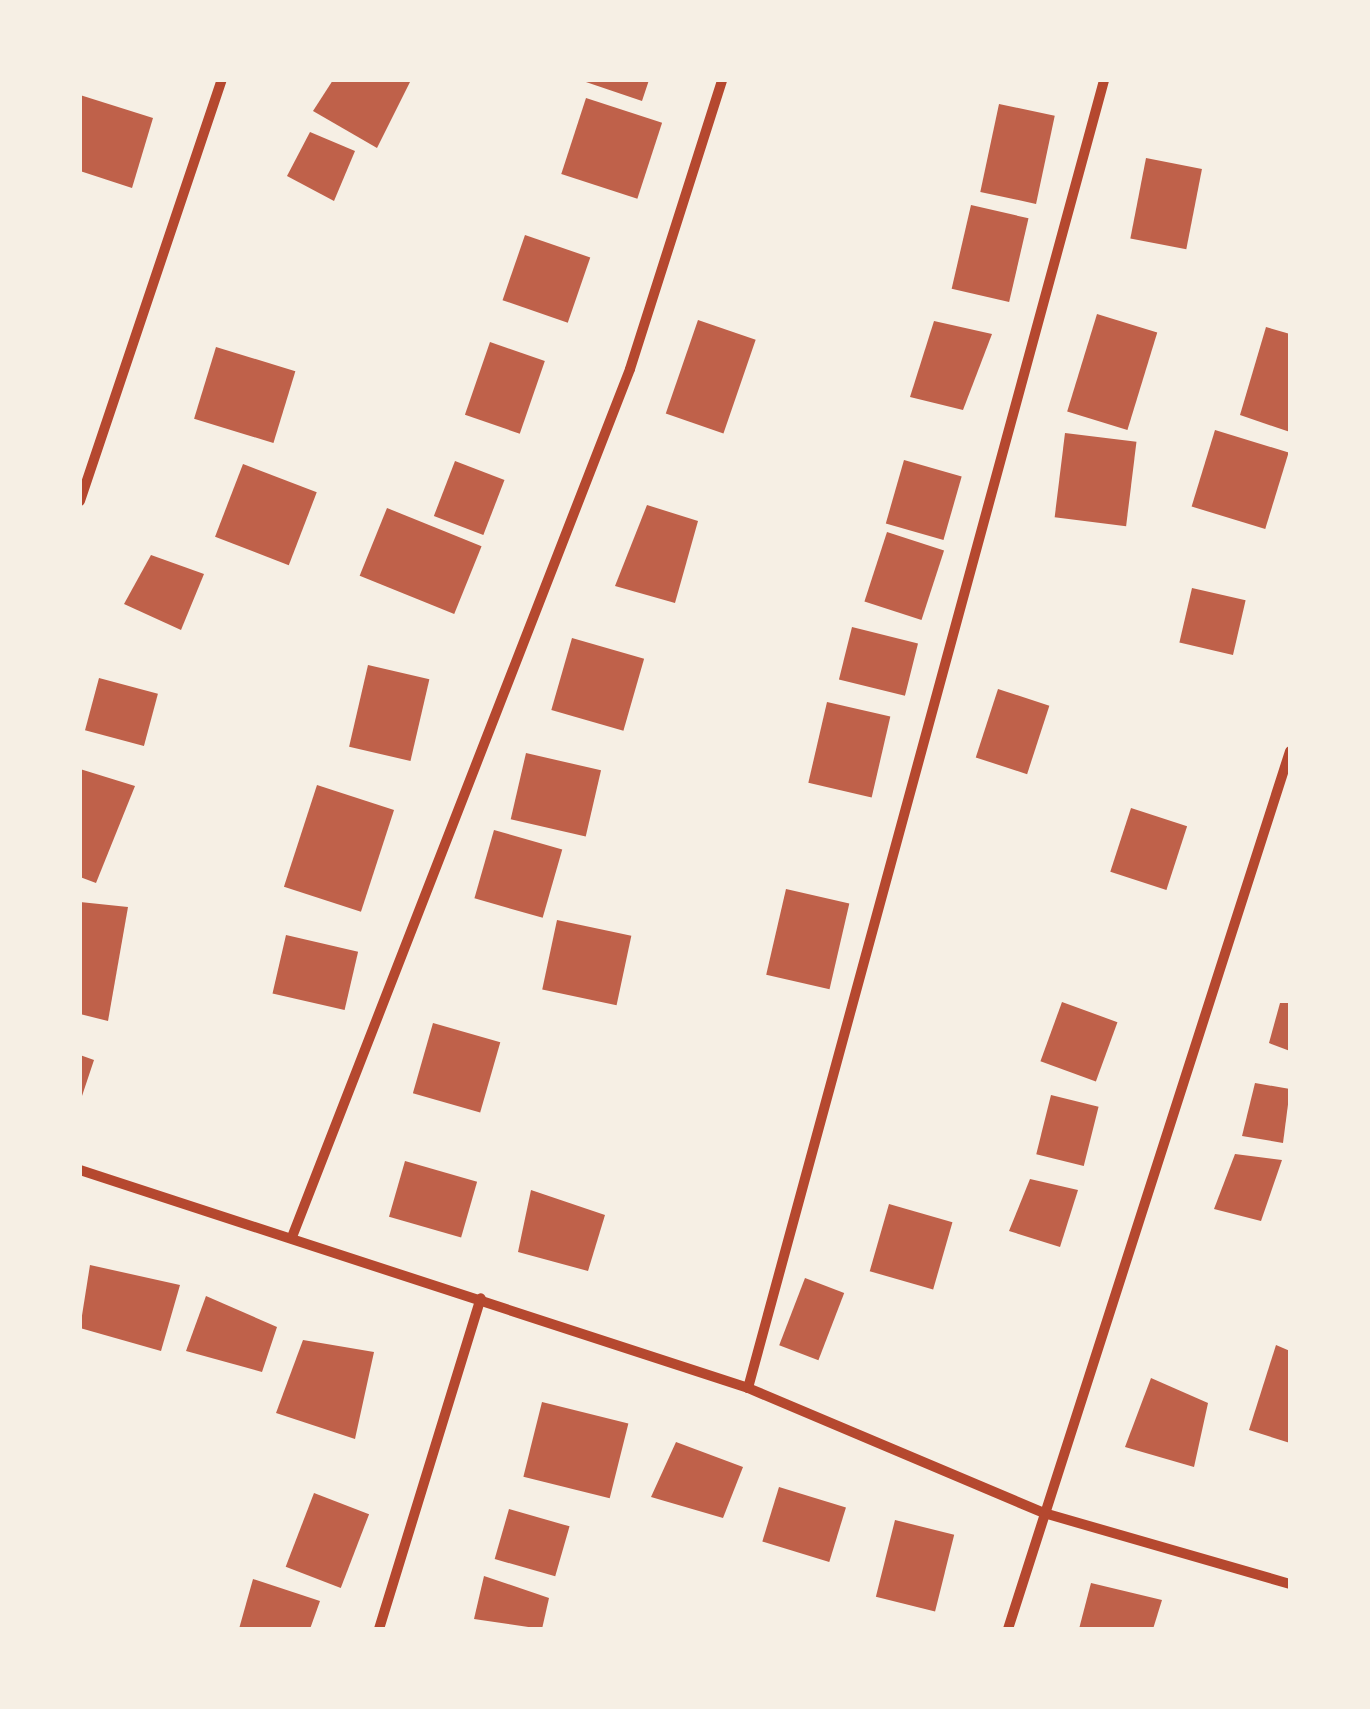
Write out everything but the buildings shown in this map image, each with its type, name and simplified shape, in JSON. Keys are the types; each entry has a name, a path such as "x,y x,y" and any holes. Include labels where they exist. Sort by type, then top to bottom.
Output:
{"street":[{"path":"80,502 222,80"},
{"path":"292,1237 630,369 722,80"},
{"path":"748,1388 1104,80"},
{"path":"1008,1629 1290,751"},
{"path":"80,1170 748,1388 1044,1514 1290,1584"},
{"path":"379,1629 481,1298"}]}
